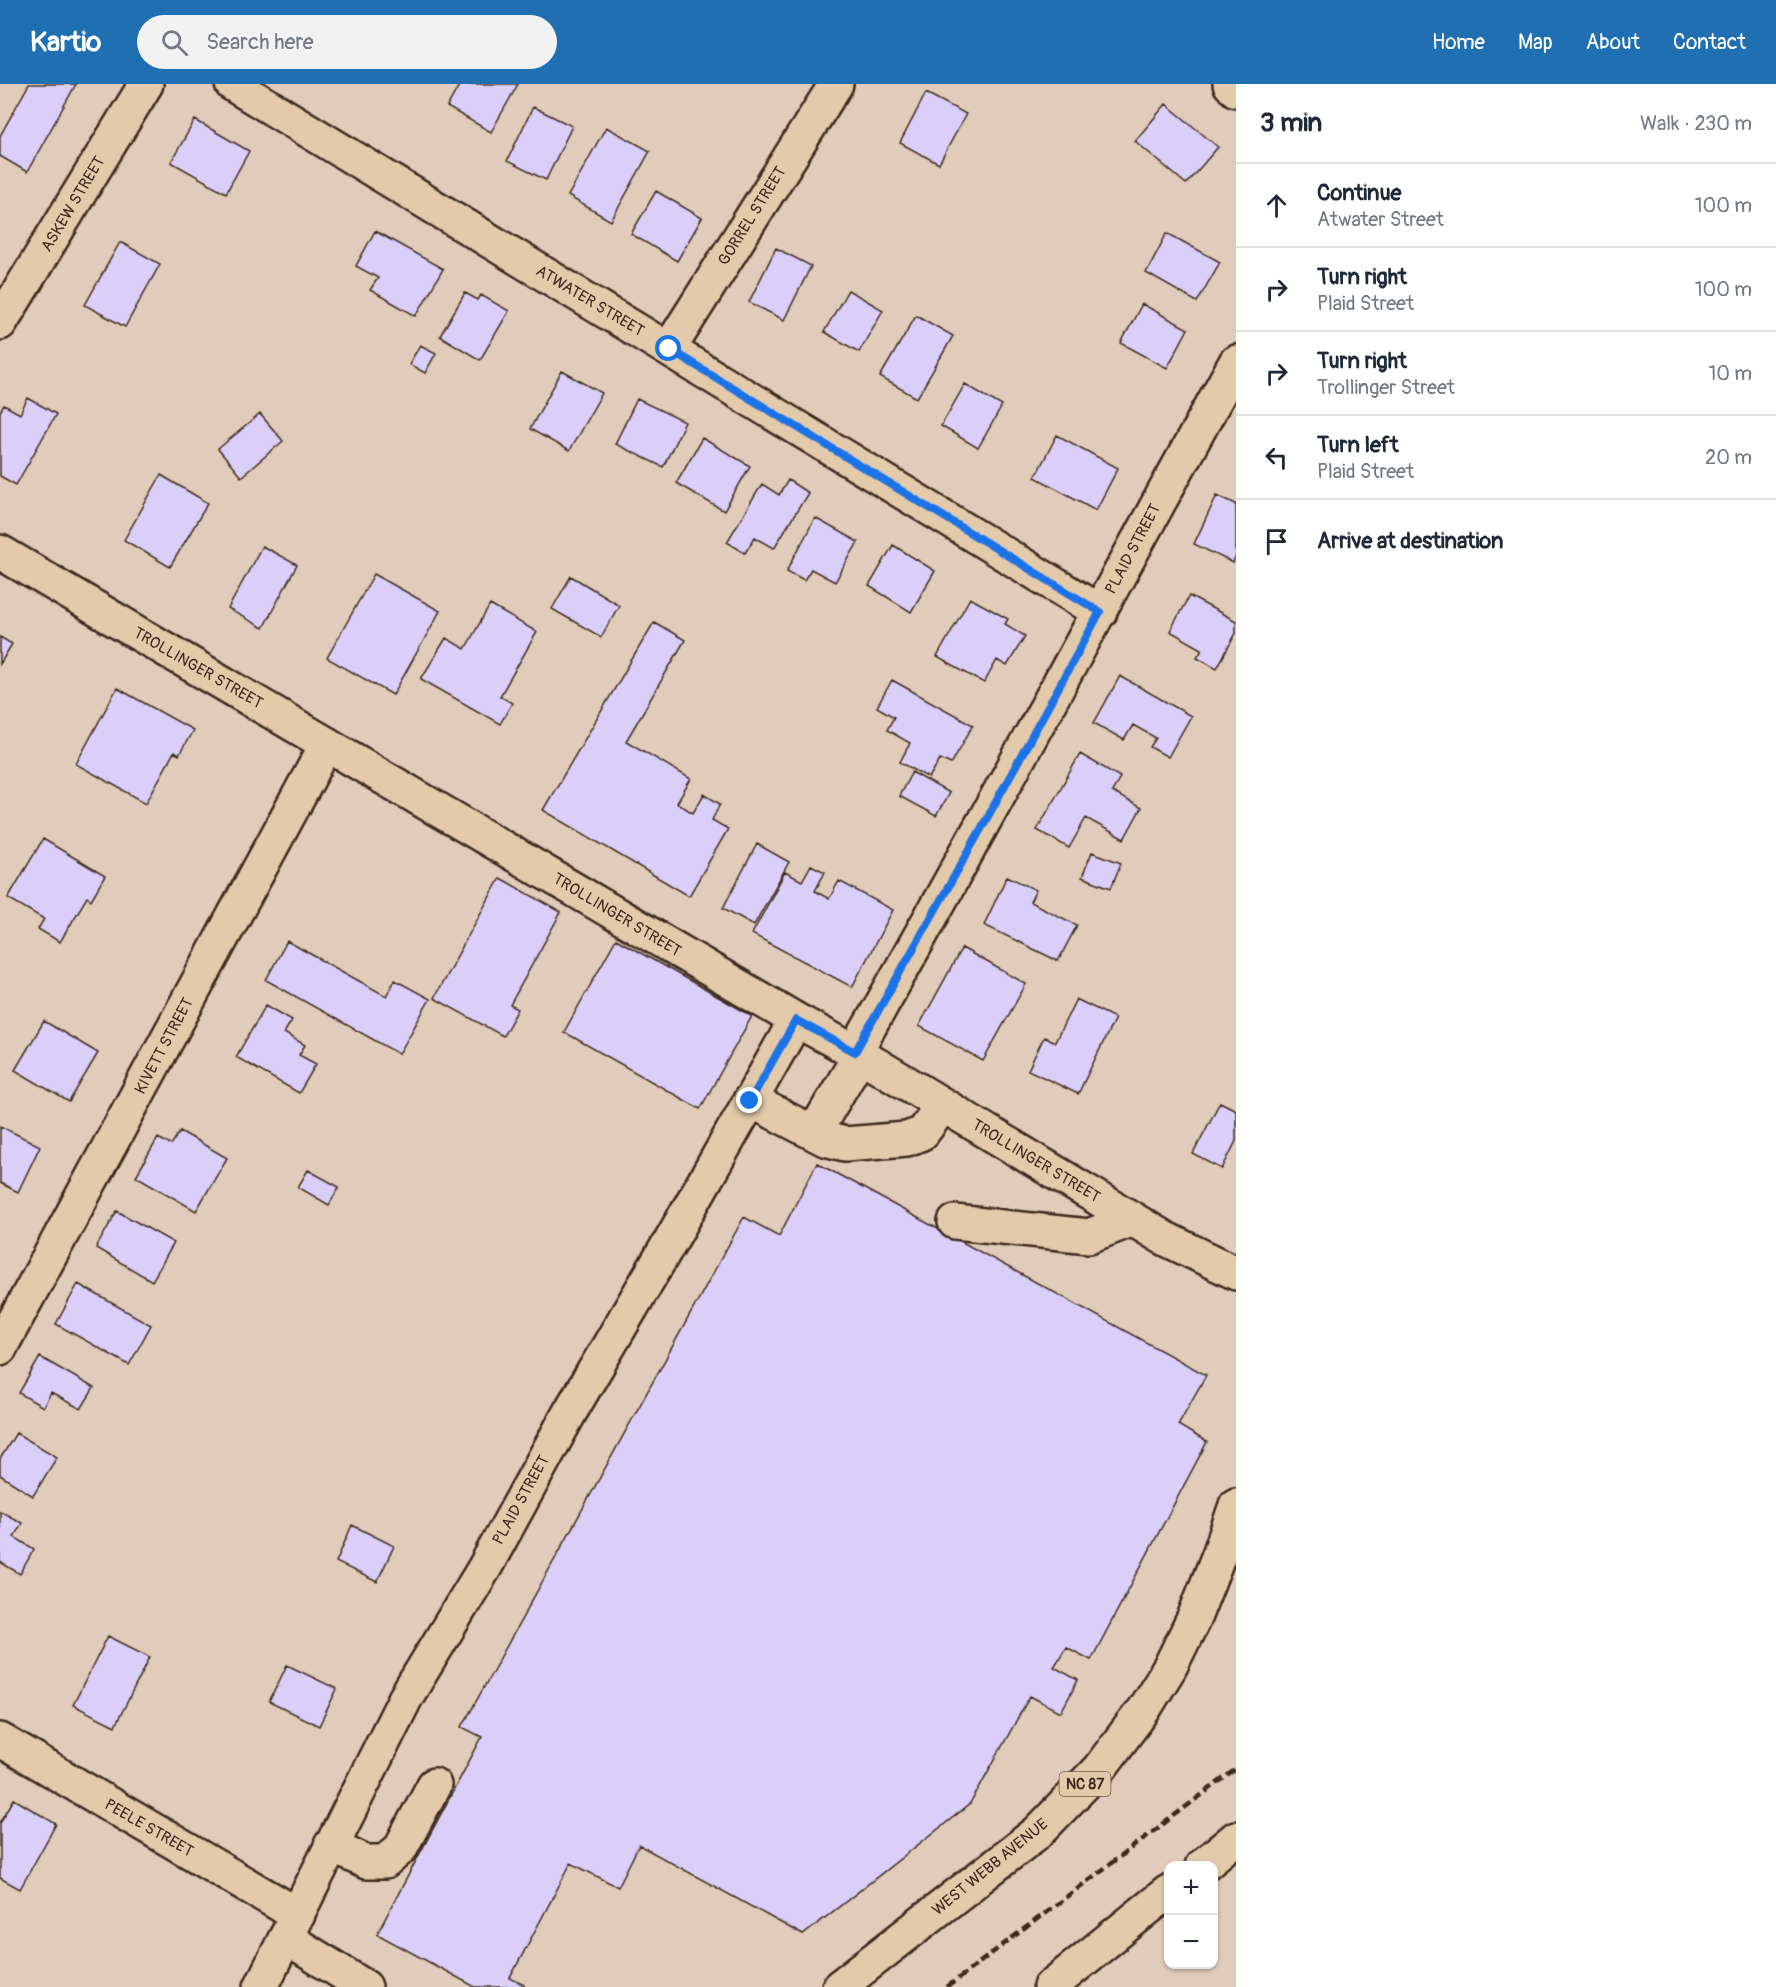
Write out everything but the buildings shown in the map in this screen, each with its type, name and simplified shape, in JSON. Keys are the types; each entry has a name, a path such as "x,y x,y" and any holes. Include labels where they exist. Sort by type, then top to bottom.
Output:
{"main road":[{"name":"ASKEW STREET","path":"0,323 146,84"},
{"name":"ATWATER STREET","path":"232,84 1100,612"},
{"name":"GORREL STREET","path":"669,349 836,84"},
{"path":"1230,84 1236,90"},
{"name":"PLAID STREET","path":"814,1133 1236,362"},
{"name":"TROLLINGER STREET","path":"0,552 796,1020 858,1053 1164,1238 1236,1273"},
{"name":"KIVETT STREET","path":"0,1348 327,744"},
{"name":"PLAID STREET","path":"261,1987 406,1697 485,1567 570,1412 796,1020"},
{"path":"750,1101 825,1139 845,1144 908,1139 922,1133 944,1105"},
{"path":"955,1222 1089,1236 1133,1219"},
{"name":"WEST WEBB AVENUE","path":"839,1987 1038,1832 1099,1769 1144,1709 1170,1667 1198,1607 1236,1506"},
{"name":"PEELE STREET","path":"0,1740 292,1926 365,1987"},
{"path":"331,1845 366,1862 385,1862 400,1849 434,1785"},
{"path":"1208,1861 1236,1838"},
{"path":"1050,1987 1164,1895"}],"railway":[{"path":"947,1987 1236,1769"}],"route":[{"path":"669,349 1100,612 855,1052 796,1020 750,1101"}]}
